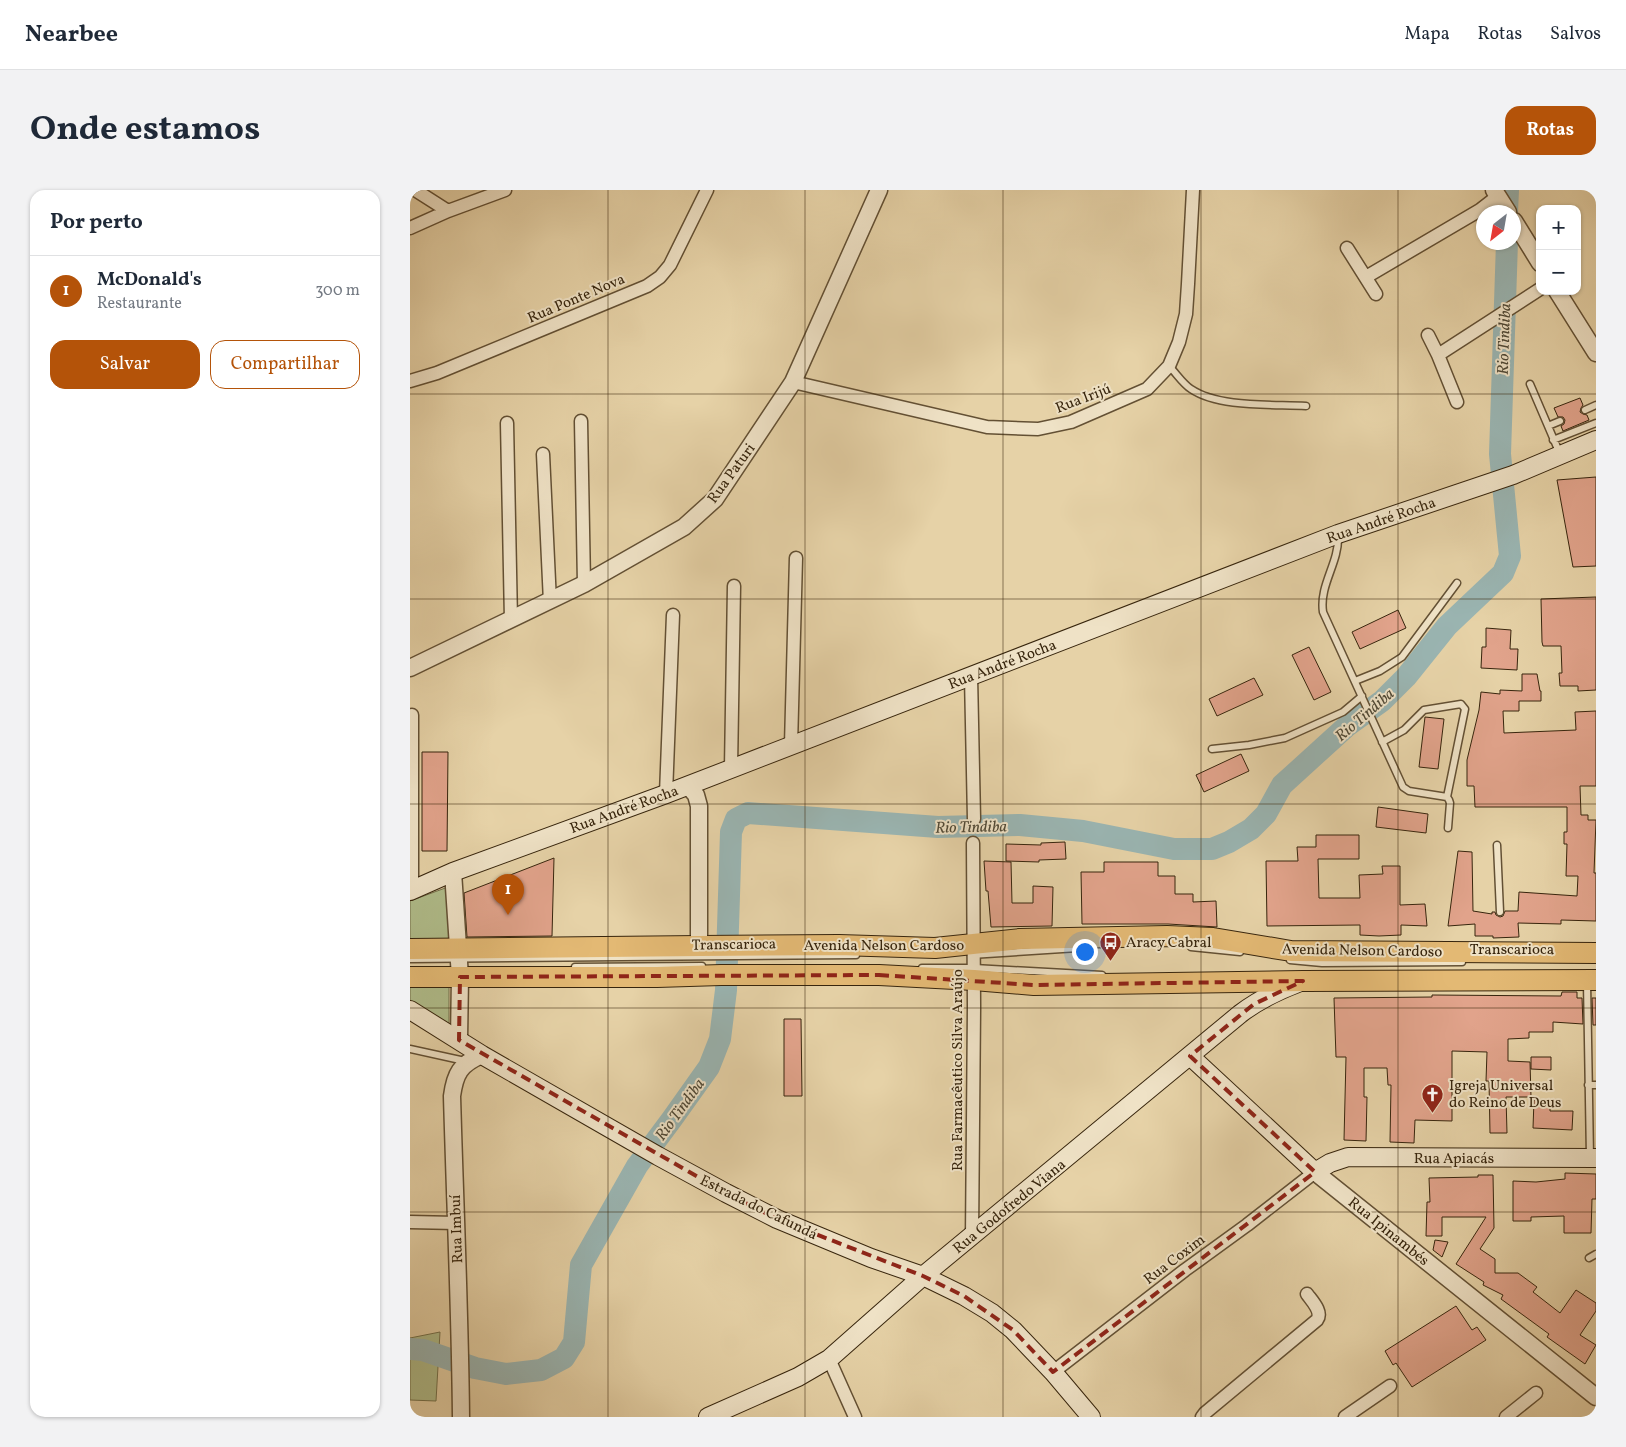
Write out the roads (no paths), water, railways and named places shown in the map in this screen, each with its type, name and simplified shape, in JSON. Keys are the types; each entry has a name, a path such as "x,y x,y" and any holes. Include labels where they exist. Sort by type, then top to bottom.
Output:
{"main road":[{"name":"Rua André Rocha","path":"411,891 453,872 688,786 1338,534 1513,475 1557,447 1596,440"},
{"name":"Avenida Nelson Cardoso","path":"410,949 459,965 657,977 725,960 839,945 970,951 1027,938 1167,936 1213,938 1291,951 1499,949 1596,953"},
{"name":"Avenida Nelson Cardoso","path":"410,977 459,965 699,946 725,960 880,975 974,974 1034,985 1592,980"},
{"name":"Rua Godofredo Viana","path":"708,1417 798,1377 829,1359 923,1276 1254,1004 1283,989 1303,982"},
{"name":"Estrada do Cafundá","path":"410,1010 459,1040 475,1058 777,1219 871,1258 923,1276 964,1296 992,1313 1013,1330 1053,1372 1091,1417"},
{"name":"Rua Ipinambés","path":"1190,1056 1315,1172"},
{"name":"Rua Apiacás","path":"1315,1172 1330,1162 1348,1157 1593,1158"}],"street":[{"path":"415,190 448,210"},
{"path":"410,228 448,210 505,190"},
{"name":"Rua Ponte Nova","path":"410,381 437,373 647,286 660,277 670,265 707,190"},
{"name":"Rua Paturi","path":"410,668 584,584 684,527 715,499 793,382 878,190"},
{"name":"Rua Irijú","path":"793,382 988,427 1038,429 1072,422 1147,389 1169,366 1179,342 1186,314 1192,190"},
{"path":"1366,277 1476,212"},
{"path":"1521,233 1536,257"},
{"path":"1347,248 1376,294"},
{"path":"1438,354 1536,292"},
{"path":"1559,295 1596,354"},
{"path":"1428,335 1438,354 1456,402"},
{"path":"581,421 584,584"},
{"path":"507,423 512,620"},
{"path":"543,454 550,602"},
{"path":"791,745 796,558"},
{"path":"731,768 734,586"},
{"path":"666,794 673,616"},
{"path":"971,676 974,820"},
{"path":"411,891 412,714"},
{"path":"688,786 696,795 699,806 699,946"},
{"name":"Rua Farmacêutico Silva Araújo","path":"972,1237 974,974 970,951 973,843"},
{"path":"453,872 459,965 459,1040"},
{"name":"Rua Imbuí","path":"462,1417 452,1096 457,1074 463,1066 475,1058"},
{"name":"Rua Coxim","path":"1053,1372 1315,1172"},
{"name":"Rua Ipinambés","path":"1315,1172 1596,1397"},
{"path":"410,1222 456,1223"},
{"path":"1202,1417 1317,1320 1319,1313 1307,1294"},
{"path":"829,1359 855,1417"},
{"path":"1345,1417 1390,1386"},
{"path":"1506,1417 1536,1393"}],"lane":[{"path":"1169,366 1190,389 1210,398 1232,402 1306,406"},
{"path":"1530,384 1557,447 1596,423"},
{"path":"1585,410 1596,406"},
{"path":"1548,426 1560,421"},
{"path":"1338,534 1338,552 1321,601 1323,612 1364,698 1376,730 1403,787 1406,790 1446,797 1450,800 1448,828"},
{"path":"1355,681 1380,671 1402,657 1457,583"},
{"path":"1212,749 1249,745 1285,738 1343,712 1364,698"},
{"path":"1382,742 1404,730 1424,710 1461,704 1465,709 1446,797"},
{"path":"1497,845 1500,912"},
{"path":"1184,946 1245,953"},
{"path":"970,951 1080,947"},
{"name":"Transcarioca","path":"566,967 864,955"},
{"path":"904,955 944,955"},
{"name":"Transcarioca","path":"1281,958 1322,964 1470,962"},
{"path":"410,959 459,965"},
{"path":"916,968 974,974 1105,975"},
{"path":"1592,980 1588,1085 1593,1158"},
{"path":"410,1049 475,1058"},
{"path":"1588,1085 1596,1085"},
{"path":"1589,1258 1596,1254"}],"waterway":[{"name":"Rio Tindiba","path":"1507,205 1508,190"},
{"name":"Rio Tindiba","path":"410,1349 423,1350 475,1368 506,1374 541,1370 564,1358 574,1342 581,1265 637,1166 709,1067 720,1039 726,990 731,832 736,819 748,813 938,827 1020,825 1083,831 1174,849 1212,849 1229,842 1251,829 1266,814 1282,785 1347,726 1382,701 1406,677 1447,626 1503,573 1510,556 1500,454 1507,250"}],"place":[{"name":"McDonald's","path":"508,915"},
{"name":"Aracy Cabral","path":"1110,961"},
{"name":"Igreja Universal do Reino de Deus","path":"1433,1113"}]}
